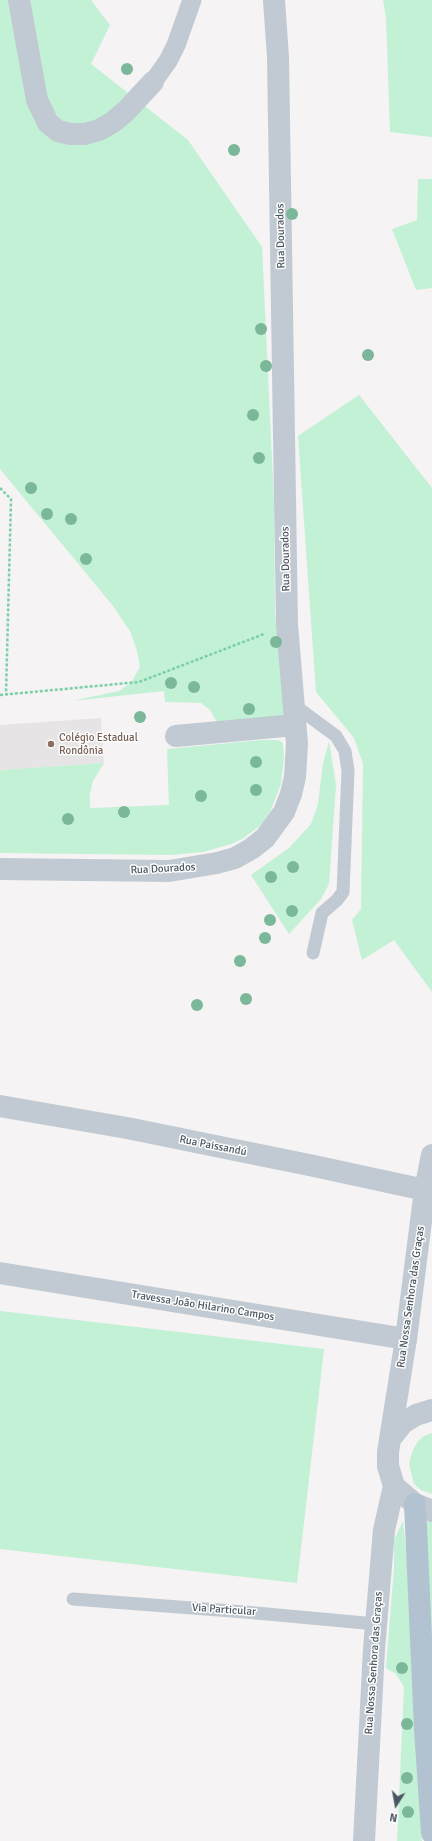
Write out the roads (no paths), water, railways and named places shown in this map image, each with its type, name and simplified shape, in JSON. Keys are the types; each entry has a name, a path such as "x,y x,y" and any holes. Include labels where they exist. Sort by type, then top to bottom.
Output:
{"main road":[{"path":"423,1508 425,1729 432,1833"}],"street":[{"path":"19,0 37,100 48,123 58,131 70,134 85,134 99,130 113,122 126,111 153,82 176,45 192,0"},
{"name":"Rua Dourados","path":"0,869 169,871 201,867 235,858 252,849 265,838 284,812 291,794 297,744 287,625 278,65 274,0"},
{"path":"176,736 295,715"},
{"name":"Rua Paissandú","path":"0,1106 135,1130 425,1190"},
{"name":"Rua Nossa Senhora das Graças","path":"364,1841 376,1624 384,1530 394,1486 388,1466 388,1452 406,1339 425,1190 432,1155"},
{"name":"Travessa João Hilarino Campos","path":"0,1273 406,1339"},
{"path":"391,1438 403,1423 416,1415 432,1410"},
{"path":"394,1486 423,1508"}],"lane":[{"path":"295,715 336,736 345,751 348,770 344,887 340,896 322,913 312,953"},
{"name":"Via Particular","path":"72,1599 245,1612 376,1624"}],"place":[{"name":"Colégio Estadual Rondônia","path":"51,744"}]}
